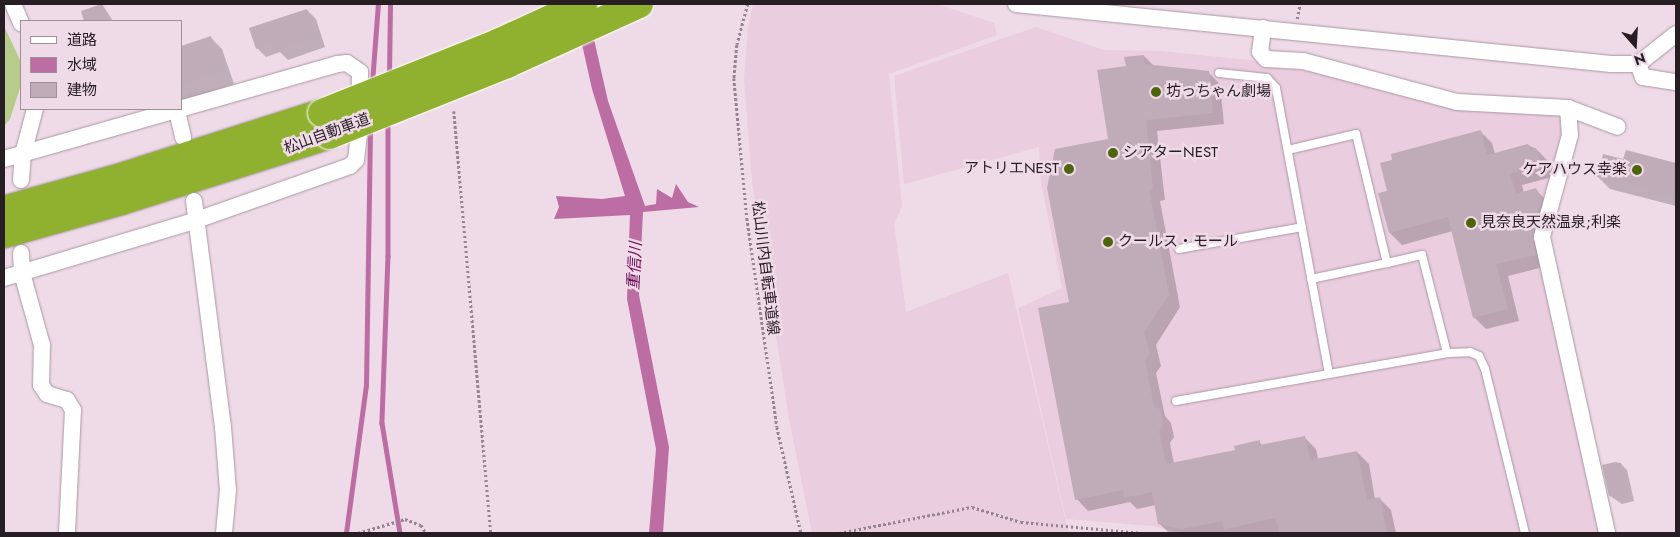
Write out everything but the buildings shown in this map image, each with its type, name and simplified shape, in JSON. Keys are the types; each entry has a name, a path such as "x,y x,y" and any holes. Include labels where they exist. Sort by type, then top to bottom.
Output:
{"highway":[{"name":"松山自動車道","path":"4,210 325,124 489,46 583,4"},
{"name":"松山自動車道","path":"12,244 325,124 507,64 639,4"}],"street":[{"path":"13,4 20,21"},
{"path":"1016,4 1093,8 1263,28 1638,64 1676,34"},
{"path":"1263,28 1260,52 1266,59 1303,61 1457,102 1568,108 1618,127"},
{"path":"4,159 178,112 337,64 347,63 360,72 358,143 356,160 350,166 194,221 4,278"},
{"path":"1638,64 1643,77 1676,82"},
{"path":"1568,108 1570,135 1542,237 1607,533"},
{"path":"21,180 23,154 35,110"},
{"path":"178,112 183,137"},
{"path":"194,201 194,221 223,427 228,490 224,533"},
{"path":"12,244 40,332 42,388 47,394 67,400 73,410 67,533"}],"lane":[{"path":"1219,74 1232,73 1273,82 1288,150 1329,374"},
{"path":"1288,150 1356,134 1387,263"},
{"path":"1179,249 1302,227"},
{"path":"1312,279 1422,254 1447,353"},
{"path":"1176,401 1447,353 1470,352 1482,360 1525,533"}],"path":[{"name":"松山川内自転車道線","path":"748,4 737,45 734,78 747,218 777,427 801,533"},
{"path":"454,111 491,533"},
{"path":"839,533 972,507 1021,522 1143,533"},
{"path":"358,533 405,518 413,520 426,533"}],"shaded area":[{"path":"753,4 937,4 994,23 997,35 889,74 902,207 894,223 906,312 1008,273 1068,531 1094,533 812,533 789,419 752,181 744,79 748,28"},
{"path":"1036,27 1103,50 1160,51 1258,61 1347,80 1466,111 1564,114 1566,134 1537,233 1601,533 1181,533 1153,526 1066,519 1018,308 1062,288 1041,182 1039,147 904,184 894,76"}],"green space":[{"path":"4,26 20,60 20,88 10,119 4,126"}],"water":[{"name":"重信川","path":"573,4 586,4 608,101 645,206 656,204 657,189 672,198 676,184 688,202 699,207 643,212 639,295 669,447 663,533 649,533 656,449 627,299 630,215 554,219 559,207 556,196 602,199 625,196 592,89"}],"waterway":[{"path":"372,83 378,4"},
{"path":"389,76 390,4"},
{"path":"388,121 388,256 382,423 400,533"},
{"path":"346,533 366,385 370,129"}],"place":[{"name":"坊っちゃん劇場","path":"1156,92"},
{"name":"シアターNEST","path":"1113,153"},
{"name":"アトリエNEST","path":"1069,169"},
{"name":"ケアハウス幸楽","path":"1637,170"},
{"name":"見奈良天然温泉;利楽","path":"1471,223"},
{"name":"クールス・モール","path":"1108,242"}]}
